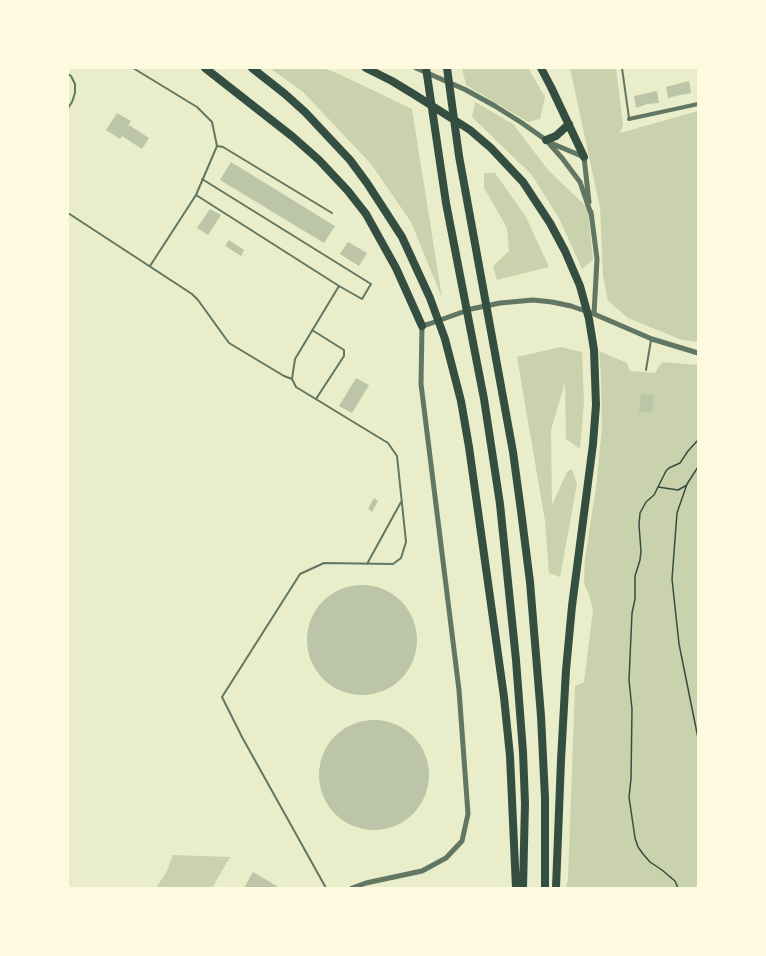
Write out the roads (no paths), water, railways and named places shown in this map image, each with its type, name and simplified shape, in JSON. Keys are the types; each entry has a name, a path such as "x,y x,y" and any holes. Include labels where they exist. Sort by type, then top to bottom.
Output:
{"highway":[{"path":"205,68 293,137 319,160 348,191 366,214 396,268 422,326"},
{"path":"252,68 305,112 350,160 367,183 402,237 430,298 445,339 461,401 469,446 504,696 510,756 516,888"},
{"path":"366,68 416,95 470,130 491,148 523,182 550,223 566,251 580,286 589,319 594,350 596,405 593,444 572,606 566,670 560,760 556,888"},
{"path":"426,68 446,203 477,362 500,504 516,660 525,803 523,888"},
{"path":"447,68 460,164 497,358 515,466 530,582 541,716 545,888"},
{"path":"541,68 584,157"},
{"path":"546,140 556,136 569,124"}],"street":[{"path":"416,68 466,90 495,106 546,140 584,157 597,259 594,314"},
{"path":"629,119 698,104"},
{"path":"546,140 580,182 591,214"},
{"path":"352,888 366,883 422,871 446,858 462,841 468,814 459,690 421,384 422,326 471,309 500,303 533,300 571,306 594,314 652,339 698,353"}],"lane":[{"path":"133,68 197,107 212,122 217,146 196,195 150,267"},
{"path":"622,68 629,119"},
{"path":"68,74 71,76 75,84 75,93 68,108"},
{"path":"217,146 223,148 332,213"},
{"path":"196,195 362,300 371,284 202,179"},
{"path":"68,213 192,294 229,343 284,376 292,379"},
{"path":"326,888 242,737 222,697 300,574 324,563 393,564 401,558 406,542 397,456 388,443 296,387 292,379 295,358 339,286"},
{"path":"312,330 344,350 344,356 316,399"},
{"path":"646,370 652,339"},
{"path":"367,564 402,501"}]}
